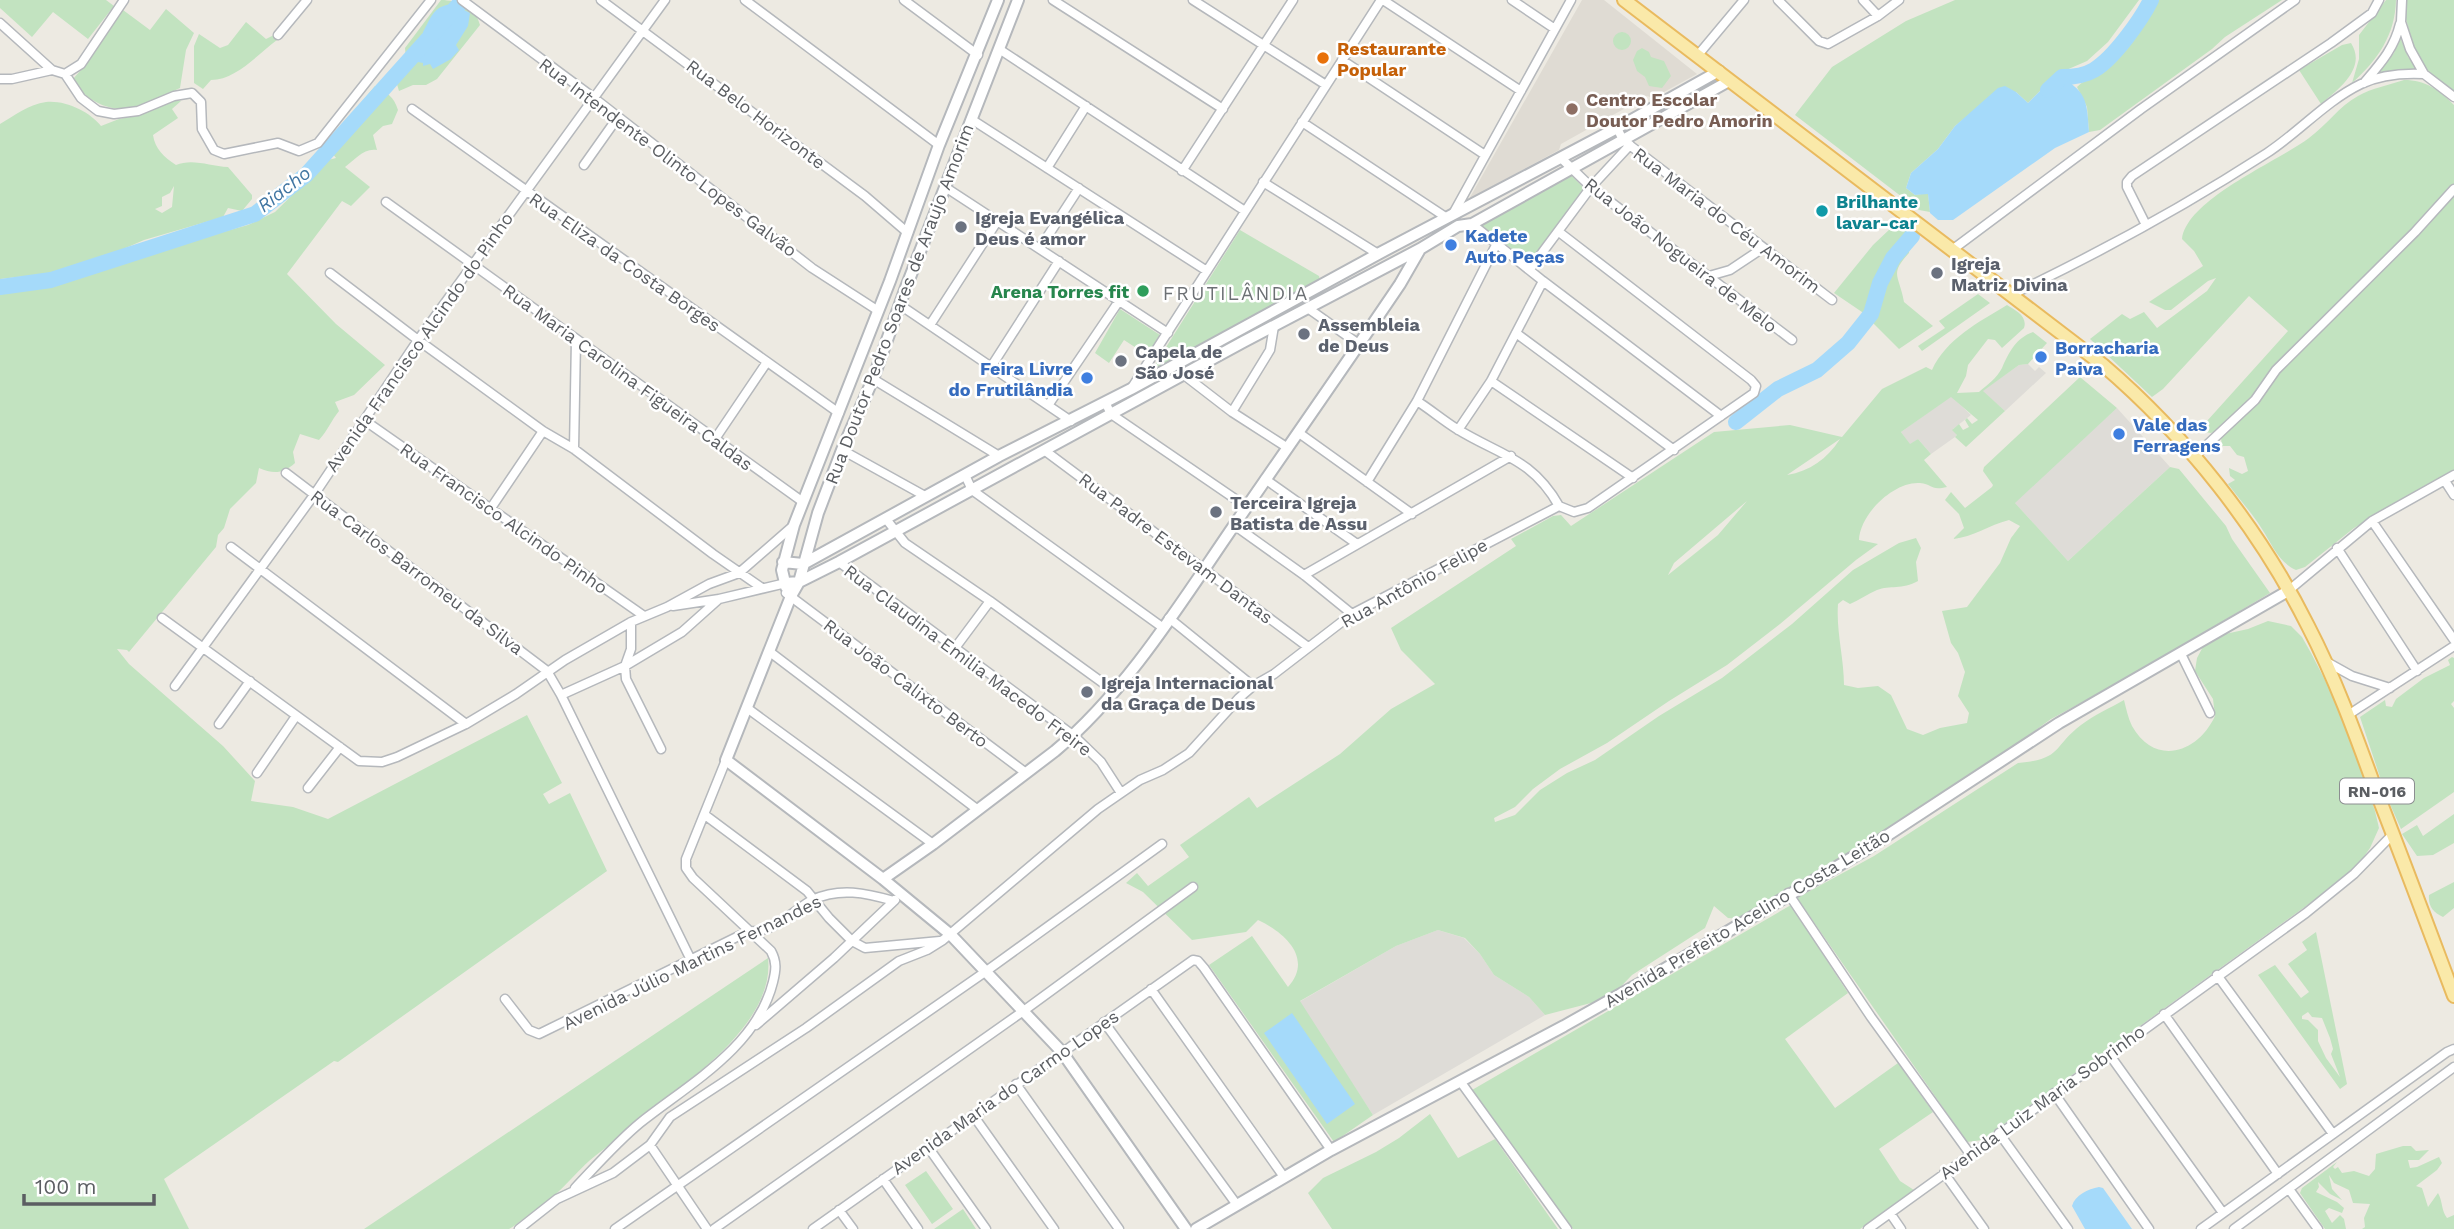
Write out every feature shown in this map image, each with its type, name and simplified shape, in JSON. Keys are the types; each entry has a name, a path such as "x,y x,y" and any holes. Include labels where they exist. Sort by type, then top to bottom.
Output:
{"main road":[{"name":"RN-016","path":"1624,0 2117,377 2194,457 2243,520 2310,628 2348,715 2454,996"}],"street":[{"path":"65,75 81,64 124,0"},
{"path":"278,35 307,0"},
{"path":"0,23 52,70 65,75 81,98 97,111 114,114 138,111 186,93 196,95 203,106 200,121 202,129 214,149 221,154 278,143 299,151 318,144 431,0"},
{"name":"Rua Intendente Olinto Lopes Galvão","path":"462,0 594,98 812,268 877,310"},
{"name":"Rua Belo Horizonte","path":"601,0 865,196 908,233"},
{"name":"Avenida Francisco Alcindo do Pinho","path":"175,686 314,495 418,340 524,190 665,0"},
{"path":"745,0 939,145"},
{"path":"904,0 978,55"},
{"name":"Rua Doutor Pedro Soares de Araujo Amorim","path":"748,930 689,873 686,859 786,611 788,591 782,570 794,525 890,281 939,145 999,0"},
{"name":"Rua Doutor Pedro Soares de Araujo Amorim","path":"799,582 818,513 873,379 1018,0"},
{"path":"1053,0 1223,108"},
{"path":"1193,0 1326,85"},
{"path":"1182,171 1293,0"},
{"path":"1131,389 1382,0 1521,91"},
{"path":"1512,0 1555,29"},
{"path":"667,607 719,599 762,588 788,591 799,582 1420,249 1452,220 1571,0"},
{"path":"1698,55 1744,0"},
{"path":"1778,0 1819,41 1831,44 1899,0"},
{"path":"1863,0 1878,16"},
{"path":"1952,250 2141,109 2295,0"},
{"path":"2146,225 2127,187 2132,176 2330,43 2372,13 2379,0"},
{"path":"2364,83 2396,42 2401,22 2402,0"},
{"path":"994,12 1010,18"},
{"path":"2401,22 2410,49 2424,74 2454,97"},
{"path":"999,49 1245,211"},
{"path":"1342,60 1485,155"},
{"path":"0,79 52,70"},
{"path":"783,562 803,564 1378,254 1452,220 1719,71"},
{"path":"2011,295 2084,260 2269,152 2364,83 2393,75 2424,74"},
{"path":"1472,224 1626,142 1729,81"},
{"path":"1047,167 1086,106"},
{"name":"Rua Eliza da Costa Borges","path":"412,109 839,412"},
{"path":"584,165 618,117"},
{"path":"971,119 1207,271"},
{"path":"1302,122 1452,220 1472,224 1721,416"},
{"path":"1617,128 1626,142"},
{"path":"1530,269 1626,142"},
{"name":"Rua Maria do Céu Amorim","path":"1626,142 1832,300"},
{"name":"Rua João Nogueira de Melo","path":"1561,158 1591,187 1792,340"},
{"path":"1263,182 1378,254"},
{"path":"945,187 1168,333"},
{"path":"1041,248 1080,188"},
{"path":"2194,457 2255,400 2276,370 2415,232 2454,189"},
{"name":"Rua Maria Carolina Figueira Caldas","path":"386,202 803,502"},
{"path":"930,325 998,220"},
{"name":"Rua Antônio Felipe","path":"573,1190 613,1174 650,1145 670,1117 806,1028 899,961 927,950 947,937 1039,858 1121,793 1189,753 1253,686 1274,674 1352,614 1559,506 1568,511 1581,511 1754,393 1756,386 1751,380 1559,232"},
{"path":"1367,482 1418,401 1497,243"},
{"path":"1709,275 1730,270 1763,248"},
{"path":"883,878 933,844 1074,736 1114,691 1204,571 1401,284 1420,249"},
{"path":"991,366 1059,261"},
{"path":"330,273 418,340 543,431 574,449 762,588"},
{"path":"890,281 905,290"},
{"path":"1458,430 1491,381 1543,281"},
{"path":"1049,404 1119,301"},
{"path":"900,305 1071,421"},
{"path":"1309,309 1360,345"},
{"path":"1232,412 1270,350 1274,327"},
{"path":"1234,333 1243,342"},
{"path":"1516,334 1674,450"},
{"path":"574,449 576,339"},
{"path":"715,439 767,362"},
{"path":"1184,375 1232,412 1288,449"},
{"path":"873,379 999,456"},
{"path":"1491,381 1633,478"},
{"path":"1418,401 1458,430 1511,456 1534,472 1559,506"},
{"path":"1105,402 1111,414 1247,507"},
{"name":"Rua Francisco Alcindo Pinho","path":"364,420 645,616"},
{"path":"491,508 543,431"},
{"path":"1299,433 1412,514"},
{"path":"842,450 925,496"},
{"name":"Rua Padre Estevam Dantas","path":"1044,450 1308,647"},
{"path":"1304,575 1511,456"},
{"name":"Rua Carlos Barromeu da Silva","path":"286,473 547,671"},
{"path":"965,475 972,490 1253,686"},
{"path":"2288,590 2372,521 2454,475"},
{"path":"1265,479 1357,544"},
{"path":"2445,481 2454,495"},
{"path":"886,519 905,543 1114,691"},
{"path":"2372,521 2454,640"},
{"path":"162,618 359,761 382,762 466,724 516,694 547,671 631,622 667,607 709,584 739,573 794,525"},
{"path":"1234,525 1304,575 1352,614"},
{"path":"231,547 466,724"},
{"path":"2337,548 2417,671"},
{"name":"Rua Claudina Emilia Macedo Freire","path":"839,562 1074,736 1101,762 1121,793"},
{"name":"Avenida Prefeito Acelino Costa Leitão","path":"1196,1229 1331,1150 1608,1002 1788,893 1865,850 2059,723 2288,590"},
{"name":"Rua João Calixto Berto","path":"788,591 1026,773"},
{"path":"561,695 625,666 682,632 719,599"},
{"path":"955,648 990,601"},
{"path":"631,622 631,649 625,666 631,691 661,749"},
{"path":"2348,715 2454,646"},
{"path":"770,652 978,810"},
{"path":"2181,654 2210,713"},
{"path":"2323,660 2353,676 2390,688"},
{"path":"547,671 691,960"},
{"path":"219,724 250,681"},
{"path":"747,708 933,844"},
{"path":"257,772 296,716"},
{"path":"308,788 340,747"},
{"path":"726,760 883,878 897,897 985,972 1062,1052 1186,1229"},
{"path":"705,815 807,891 852,941 865,948 947,937"},
{"name":"Avenida Luiz Maria Sobrinho","path":"1868,1229 2315,905 2354,874 2393,834"},
{"path":"615,1229 985,972 1162,844"},
{"path":"715,1229 1022,1012 1193,887"},
{"name":"Avenida Júlio Martins Fernandes","path":"505,999 528,1030 539,1034 748,930 758,932 768,928 814,900 847,891 897,897"},
{"path":"1788,893 1871,1017 1970,1154"},
{"path":"519,1229 573,1190 639,1125 698,1081 897,897"},
{"path":"746,1034 763,1010 771,990 776,965 771,951 748,930"},
{"name":"Avenida Maria do Carmo Lopes","path":"813,1229 1189,961 1198,961 1331,1150"},
{"path":"2217,975 2333,1134"},
{"path":"1151,989 1284,1177"},
{"path":"2164,1014 2278,1174"},
{"path":"1104,1022 1237,1205"},
{"path":"2202,1229 2454,1049"},
{"path":"2109,1054 2223,1213"},
{"path":"2235,1229 2454,1067"},
{"path":"1460,1081 1567,1229"},
{"path":"1016,1084 1119,1229"},
{"path":"2054,1093 2149,1229"},
{"path":"973,1115 1054,1229"},
{"path":"1999,1133 2068,1229"},
{"path":"650,1145 707,1229"},
{"path":"928,1146 985,1229"},
{"path":"2310,1152 2315,1158 2314,1170"},
{"path":"1944,1173 1984,1229"},
{"path":"883,1179 918,1229"},
{"path":"2289,1189 2318,1229"},
{"path":"839,1210 853,1229"},
{"path":"1890,1213 1901,1229"}],"shaded area":[{"name":"Centro Escolar Doutor Pedro Amorin","path":"1582,0 1604,0 1697,74 1653,98 1647,96 1561,144 1559,150 1469,199"},
{"path":"2028,364 2035,371 2039,367 2046,373 2005,411 1982,391 2019,365"},
{"path":"1951,396 1971,415 1953,429 1957,435 1931,454 1918,439 1910,445 1901,432"},
{"path":"2117,408 2170,467 2068,561 2014,502"},
{"path":"1438,930 1464,938 1480,954 1494,975 1529,997 1545,1015 1373,1115 1299,1002 1396,946"}],"green space":[{"path":"0,0 106,0 114,6 88,39 53,12 32,37 0,8"},
{"path":"441,0 465,6 475,14 480,25 437,79 426,85 413,85 399,91 396,81 407,69 405,48"},
{"path":"1955,0 2139,0 2108,42 2087,61 2057,74 2028,103 2016,92 1976,109 1955,126 1938,149 1911,173 1906,188 1915,195 1928,193 1930,212 1919,210 1795,115 1832,67 1906,21"},
{"path":"2159,0 2282,0 2225,37 2100,130 2089,132 2087,107 2077,87 2121,55"},
{"path":"2386,0 2396,0 2388,36 2377,56 2352,83 2359,59 2359,35"},
{"path":"2406,0 2454,0 2454,93 2418,62 2404,12"},
{"path":"166,9 194,33 186,50 180,88 149,103 119,109 96,102 83,92 73,79 123,10 150,30"},
{"path":"246,22 266,39 274,35 277,40 229,76 211,80 203,89 194,83 194,46 199,34 220,48 228,45"},
{"path":"1622,32 1628,35 1631,41 1628,47 1622,50 1616,47 1613,41 1616,35"},
{"path":"2400,37 2408,57 2421,72 2377,75 2394,53"},
{"path":"2351,43 2356,61 2353,69 2343,85 2321,104 2299,70 2342,45"},
{"path":"1642,48 1649,52 1651,57 1664,61 1671,76 1662,88 1649,86 1645,77 1637,71 1633,60 1637,51"},
{"path":"2404,80 2432,87 2454,105 2454,185 2222,428 2211,433 2198,431 2288,331 2249,296 2163,389 2152,397 2090,339 2122,314 2130,319 2144,312 2157,328 2207,291 2216,278 2208,281 2171,310 2149,302 2203,266 2194,251 2182,239 2188,224 2199,210 2235,182 2309,138 2351,100"},
{"path":"375,86 390,95 398,110 392,124 383,126 373,135 377,150 363,153 345,167 370,187 351,206 342,201 287,274 336,324 385,365 354,395 335,402 339,411 319,440 300,434 293,452 295,463 291,467 278,472 259,468 256,483 230,509 224,528 218,535 216,547 129,652 117,649 129,664 223,746 255,781 251,801 293,807 328,819 527,715 562,783 543,794 549,804 570,793 607,871 338,1062 334,1061 164,1179 189,1229 0,1229 0,294 72,279 150,251 162,252 169,247 248,225 275,212 328,160 336,158 326,145"},
{"path":"176,100 181,101 172,109 178,118 153,135 158,149 176,165 195,162 228,167 252,195 252,199 242,211 228,208 223,217 144,240 52,273 0,279 0,124 28,108 46,102 77,108 101,126","holes":["174,186 172,207 162,213 155,209 162,206 162,197 170,193"]},
{"path":"1571,175 1584,188 1530,263 1481,225"},
{"path":"2454,191 2454,470 2354,528 2305,567 2296,570 2280,557 2228,484 2235,480 2230,476 2229,468 2242,474 2248,471 2244,457 2237,455 2230,446 2222,446 2221,438 2251,409 2279,372"},
{"path":"1891,228 1907,230 1910,234 1909,253 1897,271 1904,302 1933,326 1899,349 1862,312 1834,293 1873,245"},
{"path":"1240,230 1319,276 1320,280 1151,371"},
{"path":"1978,294 1990,303 1922,351 1918,346 1945,328 1939,321"},
{"path":"2007,305 2022,317 2024,328 2002,348 1995,340 1988,339 1968,365 1966,376 1957,393 1979,392 1997,375 2014,346 2033,332 2047,343 2028,364 2019,365 1983,391 2005,411 1966,447 1955,437 1957,435 1952,430 1959,424 1963,430 1969,427 1965,420 1967,418 1972,424 1978,420 1951,397 1901,432 1910,444 1918,439 1931,454 1924,460 1947,487 1910,484 1890,493 1872,510 1861,530 1859,540 1878,544 1727,665 1607,743 1560,769 1533,789 1515,807 1494,818 1495,822 1515,815 1540,790 1595,760 1659,716 1722,678 1792,624 1853,570 1899,543 1916,538 1921,548 1916,562 1918,581 1907,586 1877,590 1850,604 1843,600 1838,604 1844,685 1858,688 1878,686 1891,695 1907,729 1923,735 1940,728 1967,723 1969,713 1958,696 1965,672 1951,643 1942,611 1967,607 2000,563 2011,538 2020,526 2009,520 1953,539 1964,528 1959,514 1945,500 1951,492 1965,508 1992,487 1983,471 1984,467 2080,377 2117,408 2015,503 2068,561 2170,467 2179,469 2226,526 2232,539 2270,593 2134,674 2051,719 1922,812 1742,919 1728,918 1714,906 1705,928 1632,975 1607,1001 1545,1015 1529,997 1494,975 1465,938 1438,930 1396,946 1300,1001 1373,1115 1334,1142 1209,965 1252,936 1288,987 1298,966 1297,956 1286,939 1258,920 1246,932 1192,940 1143,892 1126,883 1137,873 1148,886 1189,857 1180,845 1249,797 1257,808 1340,754 1391,709 1435,684 1401,650 1391,628 1516,546 1511,539 1553,516 1561,515 1571,526 1714,432 1790,425 1842,437 1882,389 1926,367 1932,370 1954,340","holes":["1840,439 1817,463 1803,471 1787,475","1747,501 1718,535 1668,575 1674,563"]},
{"path":"1120,309 1160,335 1147,355 1124,340 1109,363 1095,353"},
{"path":"2268,621 2291,626 2302,637 2342,713 2379,828 2370,848 2358,865 2342,880 1982,1140 1967,1142 1797,898 1874,856 2018,763 2050,755 2081,725 2124,700 2132,726 2141,739 2164,751 2187,746 2198,739 2215,716 2213,699 2195,671 2197,658 2205,643 2216,636 2248,629"},
{"path":"2452,657 2454,792 2401,829 2386,795 2360,717 2385,700 2386,706 2392,707 2396,699 2424,678 2450,665 2448,660"},
{"path":"2454,814 2454,843 2433,855 2417,856 2402,834 2417,825 2423,836"},
{"path":"2454,882 2454,908 2443,917 2432,908 2429,895"},
{"path":"1791,905 1848,993 1785,1039 1835,1108 1898,1063 1933,1112 1879,1149 1900,1181 1914,1190 1860,1229 1573,1229 1472,1090"},
{"path":"2316,932 2347,1084 2340,1089 2258,975 2275,965 2301,998 2309,992 2288,964 2307,950 2302,942","holes":["2308,1012 2312,1017 2322,1018 2340,1077 2318,1041 2318,1030 2308,1020 2302,1019"]},
{"path":"768,958 767,981 759,1003 729,1044 690,1080 590,1160 557,1193 514,1226 509,1229 364,1229"},
{"path":"1430,1114 1458,1158 1495,1139 1558,1229 1332,1229 1308,1193 1323,1178 1376,1152"},
{"path":"2411,1146 2416,1151 2429,1150 2419,1160 2408,1160 2410,1168 2439,1157 2442,1163 2437,1170 2416,1186 2422,1188 2428,1207 2438,1193 2447,1218 2454,1215 2454,1229 2362,1229 2365,1227 2364,1218 2370,1204 2353,1203 2349,1190 2334,1183 2329,1175 2332,1189 2342,1200 2330,1194 2318,1182 2316,1192 2344,1208 2342,1213 2329,1208 2325,1211 2332,1223 2340,1215 2344,1219 2346,1229 2325,1229 2300,1193 2302,1188 2337,1162 2333,1167 2338,1167 2342,1173 2354,1171 2369,1176 2375,1169 2376,1154"},
{"path":"926,1171 953,1209 932,1224 905,1185"},
{"path":"963,1209 976,1229 934,1229"}],"water":[{"path":"452,4 470,13 468,26 456,45 459,50 451,59 433,69 430,64 423,66 423,63 418,62 417,52 425,35 423,32 437,10"},
{"path":"2057,74 2074,86 2083,97 2089,132 2055,148 1953,220 1938,220 1930,213 1928,194 1915,195 1906,188 1911,173 1938,149 1955,126 1998,88 2005,86 2028,103"},
{"path":"1292,1013 1355,1104 1327,1124 1264,1033"},
{"path":"2103,1188 2132,1229 2085,1229 2072,1206 2082,1193"}],"waterway":[{"name":"Riacho","path":"0,287 51,280 255,214 306,175 463,0"},
{"path":"2048,90 2062,77 2086,74 2102,64 2126,38 2151,0"},
{"path":"1736,422 1778,389 1817,370 1848,343 1871,314 1880,283 1893,258 1912,236"}],"place":[{"name":"Restaurante Popular","path":"1323,58"},
{"name":"Centro Escolar Doutor Pedro Amorin","path":"1572,109"},
{"name":"Brilhante lavar-car","path":"1822,211"},
{"name":"Igreja Evangélica Deus é amor","path":"961,227"},
{"name":"Kadete Auto Peças","path":"1451,245"},
{"name":"Igreja Matriz Divina","path":"1937,273"},
{"name":"Arena Torres fit","path":"1143,291"},
{"name":"Assembleia de Deus","path":"1304,334"},
{"name":"Borracharia Paiva","path":"2041,357"},
{"name":"Capela de São José","path":"1121,361"},
{"name":"Feira Livre do Frutilândia","path":"1087,378"},
{"name":"Vale das Ferragens","path":"2119,434"},
{"name":"Terceira Igreja Batista de Assu","path":"1216,512"},
{"name":"Igreja Internacional da Graça de Deus","path":"1087,692"}],"district":[{"name":"FRUTILÂNDIA","path":"1236,293"}]}
